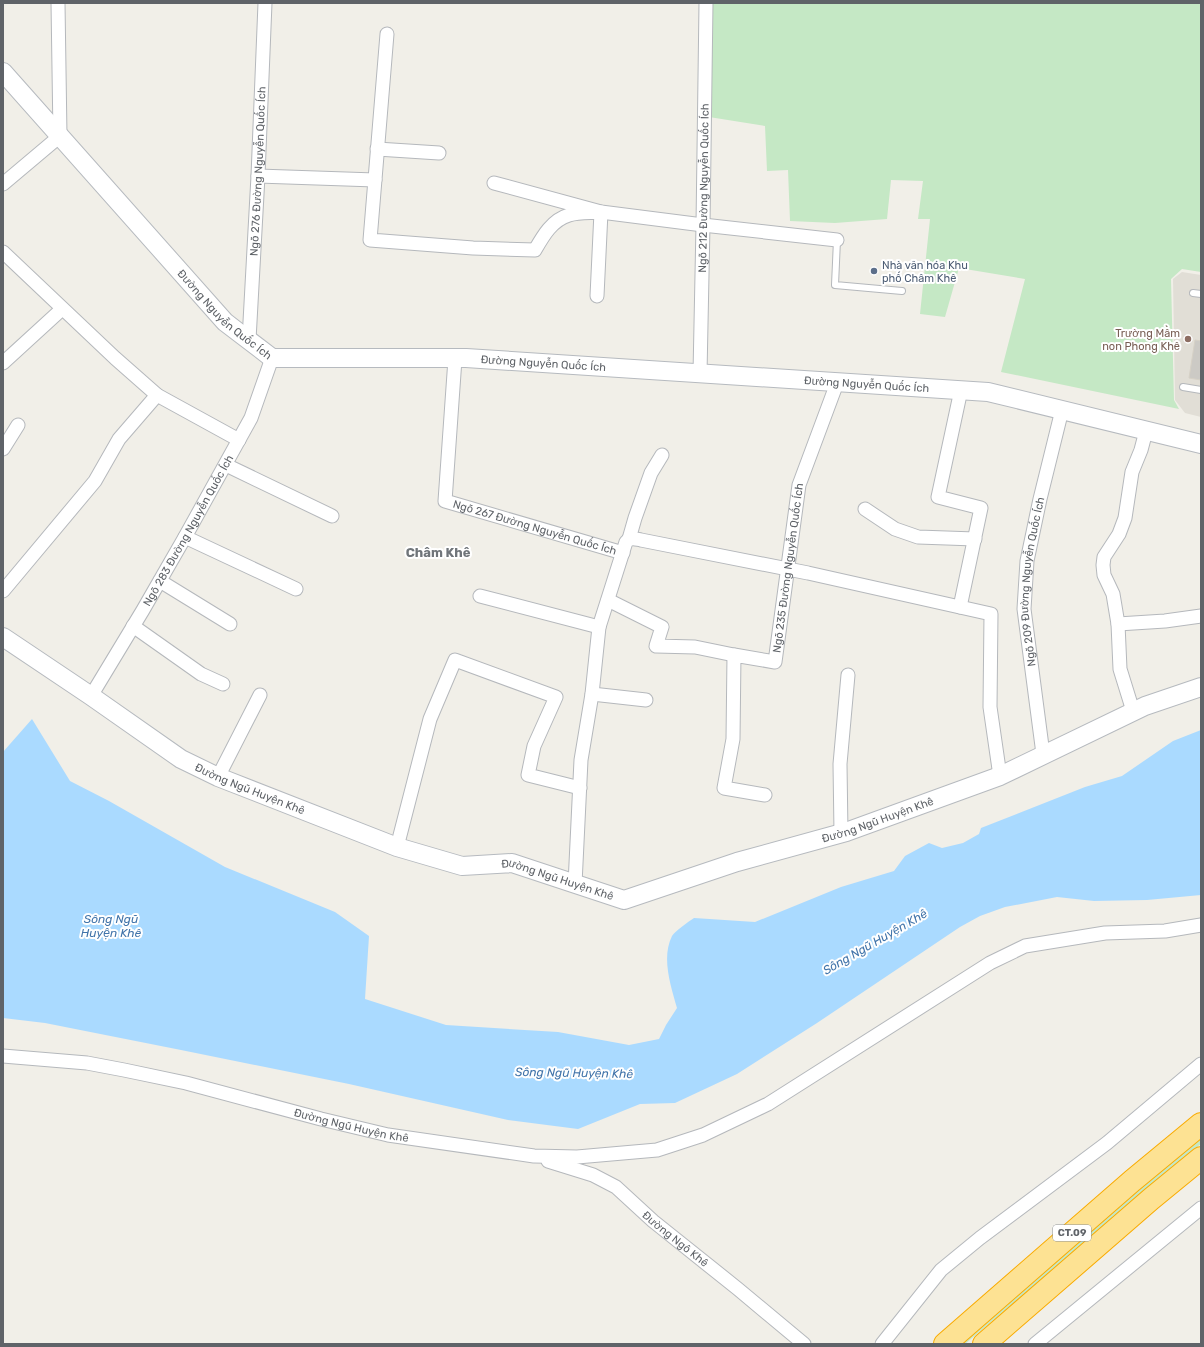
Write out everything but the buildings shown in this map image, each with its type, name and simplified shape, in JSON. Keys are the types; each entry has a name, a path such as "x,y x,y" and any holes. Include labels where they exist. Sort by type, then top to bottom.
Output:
{"highway":[{"name":"CT.09","path":"945,1344 1132,1181 1201,1124"},
{"name":"CT.09","path":"984,1344 1151,1199 1201,1158"}],"street":[{"path":"3,184 60,136 58,3"},
{"name":"Ngõ 276 Đường Nguyễn Quốc Ích","path":"250,340 265,3"},
{"name":"Ngõ 212 Đường Nguyễn Quốc Ích","path":"700,374 706,3"},
{"path":"387,34 370,240 473,248 535,250 544,234 560,219 570,214 601,212"},
{"name":"Đường Nguyễn Quốc Ích","path":"3,72 225,322 272,358 466,358 988,392 1201,444"},
{"path":"377,148 439,153"},
{"path":"258,176 375,180"},
{"path":"494,183 601,212 837,240"},
{"path":"597,296 601,212"},
{"path":"3,252 62,309 157,395 239,440"},
{"path":"3,363 62,309"},
{"name":"Ngõ 283 Đường Nguyễn Quốc Ích","path":"91,696 160,581 226,465 251,418 272,358"},
{"name":"Ngõ 267 Đường Nguyễn Quốc Ích","path":"455,359 445,501 623,553"},
{"name":"Ngõ 235 Đường Nguyễn Quốc Ích","path":"734,654 775,662 799,485 837,382"},
{"path":"960,607 981,508 938,497 961,390"},
{"path":"3,591 95,481 120,439 157,395"},
{"name":"Ngõ 209 Đường Nguyễn Quốc Ích","path":"1044,754 1024,602 1027,561 1040,499 1062,410"},
{"path":"3,449 18,425"},
{"path":"1133,711 1120,669 1118,624 1113,594 1104,575 1103,565 1104,557 1119,534 1125,518 1132,472 1141,450 1146,431"},
{"path":"575,884 582,760 592,694 599,627 626,542 629,539 651,473 662,455"},
{"path":"226,465 332,516"},
{"path":"866,509 895,529 918,537 975,539"},
{"path":"185,537 296,589"},
{"path":"629,539 633,538 787,569 991,614 990,707 1000,776"},
{"path":"160,581 230,624"},
{"path":"480,596 599,627"},
{"path":"608,600 662,627 656,646 695,647 734,654 733,739 724,788 766,795"},
{"path":"1118,624 1165,621 1201,616"},
{"path":"133,626 201,674 223,684"},
{"name":"Đường Ngũ Huyện Khê","path":"3,637 181,759 218,777 397,847 462,866 512,863 624,900 737,862 842,833 1000,776 1133,711 1201,687"},
{"path":"397,847 430,719 455,660 556,698 534,746 528,775 580,788"},
{"path":"842,833 840,764 848,676"},
{"path":"592,694 646,700"},
{"path":"218,777 260,695"},
{"name":"Đường Ngũ Huyện Khê","path":"3,1056 87,1064 116,1069 186,1083 321,1119 388,1135 534,1156 577,1157 657,1150 703,1135 768,1104 990,963 1026,946 1105,933 1165,931 1201,925"},
{"path":"882,1344 941,1270 980,1238 1108,1143 1201,1064"},
{"name":"Đường Ngô Khê","path":"534,1156 593,1175 616,1187 653,1221 804,1344"},
{"path":"1035,1344 1201,1208"}],"lane":[{"path":"837,240 835,285 902,290"},
{"path":"1193,293 1201,294"},
{"path":"1183,387 1201,390"}],"shaded area":[{"name":"Trường Mầm non Phong Khê","path":"1182,272 1201,275 1201,417 1185,413 1175,400 1173,279"}],"green space":[{"path":"709,3 1201,3 1201,272 1182,269 1171,279 1174,400 1179,409 1001,372 1025,279 959,268 945,317 920,314 930,219 918,219 923,181 891,180 887,219 835,223 790,221 788,170 767,171 765,126 709,117"},
{"path":"1201,1135 1201,1144 965,1344 955,1344"}],"water":[{"name":"Sông Ngũ Huyện Khê","path":"32,719 70,781 109,801 225,867 335,912 369,936 365,999 446,1025 558,1032 629,1045 659,1039 677,1008 668,972 667,953 669,945 672,936 694,918 755,922 841,887 894,871 905,856 929,843 942,848 963,843 979,834 981,828 1085,787 1122,776 1173,741 1201,730 1201,895 1147,900 1094,901 1057,897 1005,907 980,916 960,927 817,1023 737,1074 675,1103 640,1104 578,1129 508,1120 349,1084 181,1050 45,1023 3,1018 3,752"}],"place":[{"name":"Nhà văn hóa Khu phố Châm Khê","path":"874,271"},
{"name":"Trường Mầm non Phong Khê","path":"1188,339"}],"district":[{"name":"Châm Khê","path":"438,552"}]}
